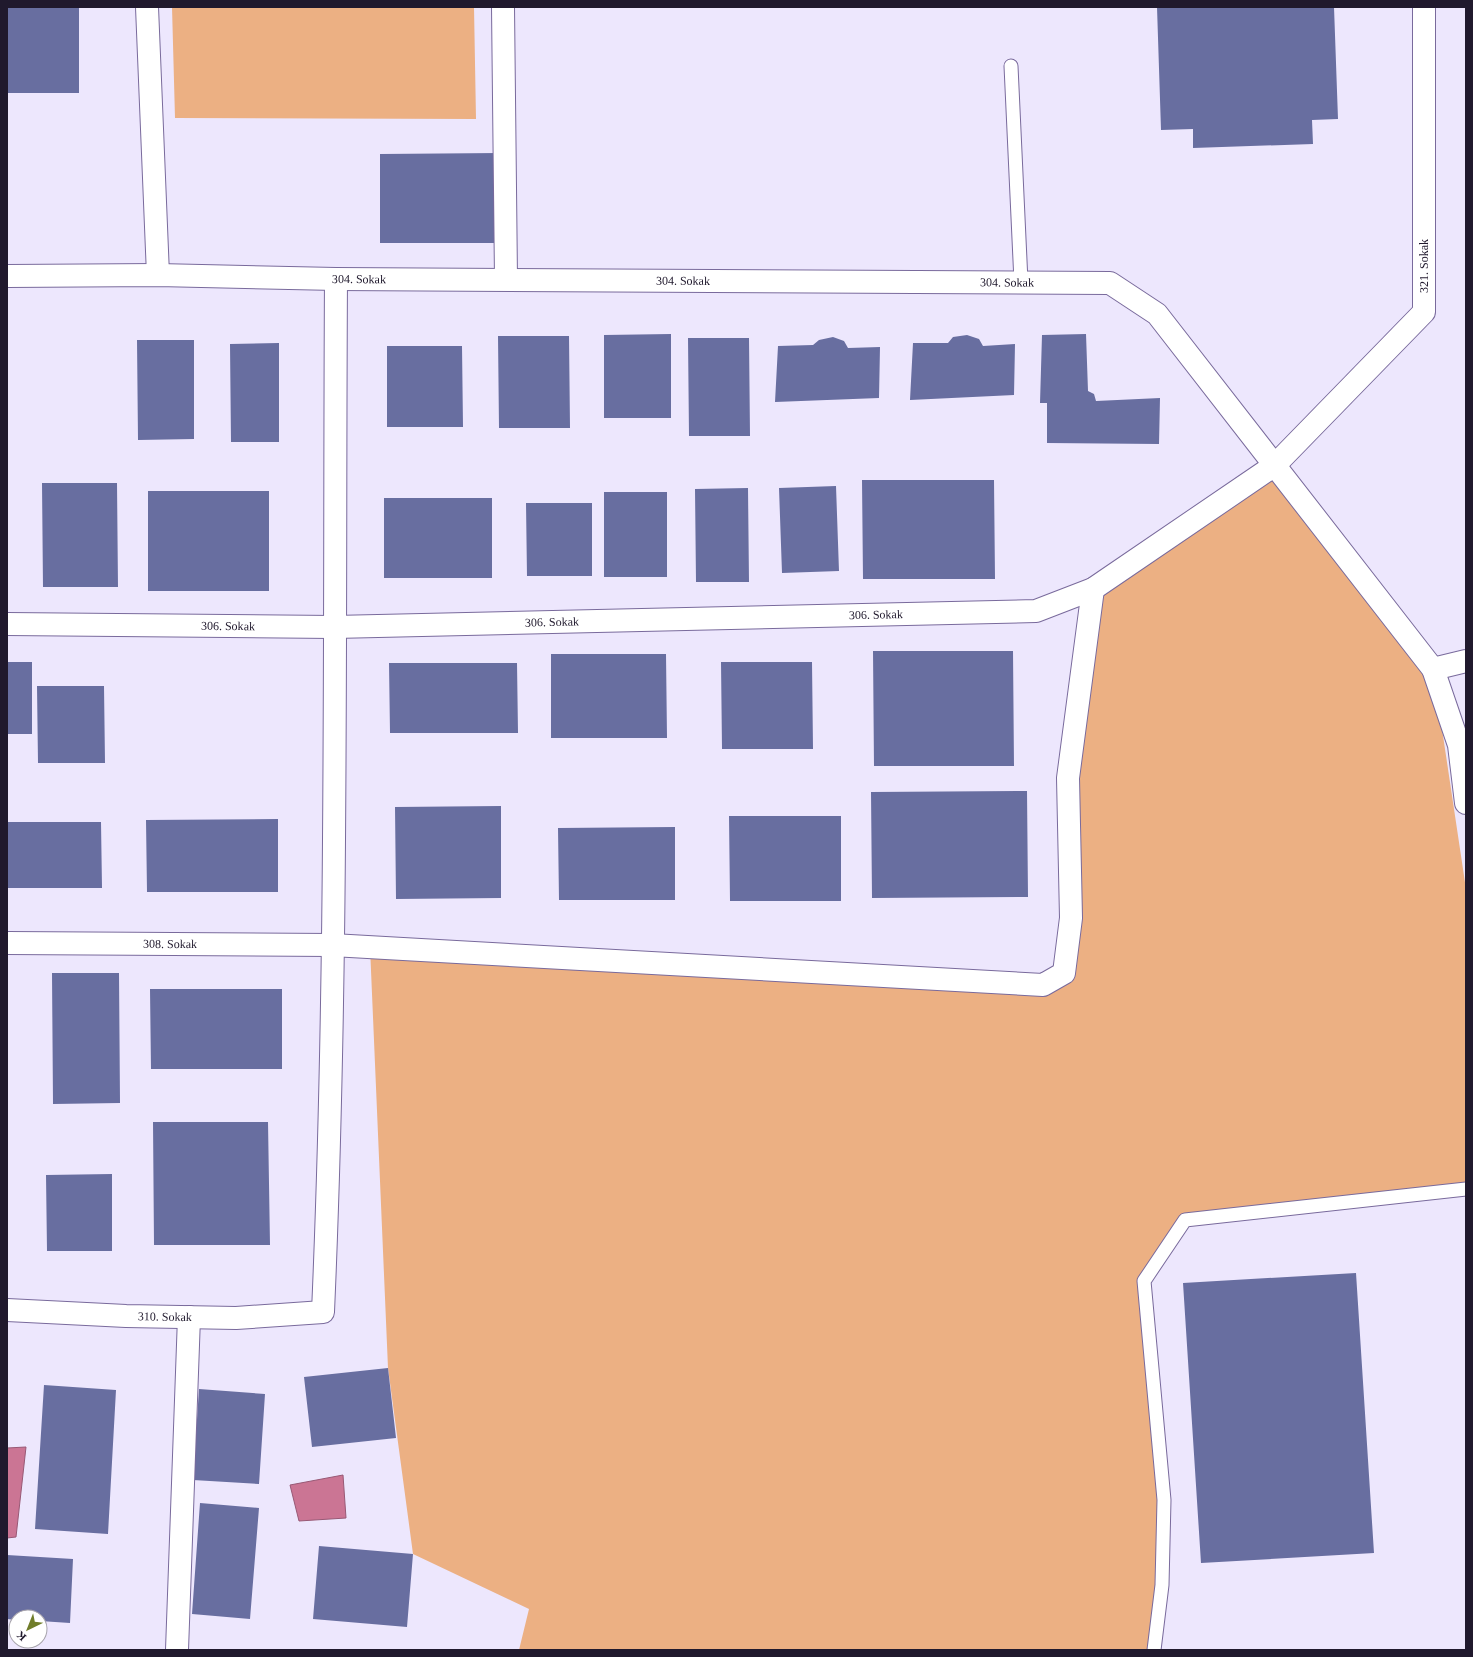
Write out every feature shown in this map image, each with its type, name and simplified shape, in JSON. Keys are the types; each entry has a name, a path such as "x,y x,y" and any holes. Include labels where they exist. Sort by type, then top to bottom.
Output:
{"street":[{"path":"147,7 158,275"},
{"path":"503,7 506,279"},
{"name":"321. Sokak","path":"1093,589 1275,465 1424,312 1424,7"},
{"name":"304. Sokak","path":"7,276 158,275 336,279 1110,283 1157,314 1433,669 1458,745 1466,803"},
{"path":"332,945 336,279"},
{"name":"306. Sokak","path":"7,624 334,627 1036,611 1093,589"},
{"name":"308. Sokak","path":"7,943 332,945 1043,985 1064,973 1071,918 1068,778 1093,589"},
{"path":"1433,669 1466,661"},
{"name":"310. Sokak","path":"7,1310 189,1318 236,1318 323,1312 328,1185 332,945"},
{"path":"177,1650 189,1318"}],"lane":[{"path":"1011,66 1021,282"},
{"path":"1154,1650 1162,1585 1164,1500 1144,1281 1185,1220 1466,1189"}],"shaded area":[{"path":"172,7 474,7 476,119 175,118"},
{"path":"1275,465 1433,669 1466,889 1466,1189 1185,1220 1144,1281 1162,1585 1154,1650 519,1650 529,1609 413,1554 388,1368 370,947 1043,985 1064,973 1093,589"},
{"path":"26,1447 16,1537 7,1538 7,1448"},
{"path":"343,1475 346,1518 299,1521 290,1485"}],"building":[{"path":"7,7 79,7 79,93 7,93"},
{"path":"1157,7 1334,7 1338,119 1312,120 1313,144 1193,148 1193,129 1161,130"},
{"path":"500,153 501,243 380,243 380,154"},
{"path":"671,334 671,418 604,418 604,335"},
{"path":"1086,334 1088,391 1094,394 1096,401 1160,398 1159,444 1047,443 1047,403 1040,403 1042,335"},
{"path":"967,335 979,339 983,346 1015,344 1014,395 910,400 913,343 948,343 953,337"},
{"path":"498,336 569,336 570,428 499,428"},
{"path":"833,337 844,341 848,348 880,347 879,398 775,402 778,346 813,345 819,340"},
{"path":"688,338 749,338 750,436 689,436"},
{"path":"137,340 194,340 194,439 138,440"},
{"path":"279,343 279,442 231,442 230,344"},
{"path":"387,346 462,346 463,427 387,427"},
{"path":"862,480 994,480 995,579 863,579"},
{"path":"42,483 117,483 118,587 43,587"},
{"path":"836,486 839,571 782,573 779,488"},
{"path":"748,488 749,582 696,582 695,489"},
{"path":"148,491 269,491 269,591 148,591"},
{"path":"604,492 667,492 667,577 604,577"},
{"path":"384,498 492,498 492,578 384,578"},
{"path":"526,503 592,503 592,576 527,576"},
{"path":"873,651 1013,651 1014,766 874,766"},
{"path":"551,654 666,654 667,738 551,738"},
{"path":"7,662 32,662 32,734 7,734"},
{"path":"721,662 812,662 813,749 722,749"},
{"path":"389,663 517,663 518,733 390,733"},
{"path":"37,686 104,686 105,763 38,763"},
{"path":"1027,791 1028,897 872,898 871,792"},
{"path":"501,806 501,898 396,899 395,807"},
{"path":"729,816 841,816 841,901 730,901"},
{"path":"278,819 278,892 147,892 146,820"},
{"path":"7,822 101,822 102,888 7,888"},
{"path":"675,827 675,900 559,900 558,828"},
{"path":"52,973 119,973 120,1103 53,1104"},
{"path":"150,989 282,989 282,1069 151,1069"},
{"path":"153,1122 268,1122 270,1245 154,1245"},
{"path":"112,1174 112,1251 47,1251 46,1175"},
{"path":"1356,1273 1374,1553 1201,1563 1183,1283"},
{"path":"388,1368 396,1438 312,1447 304,1377"},
{"path":"44,1385 116,1390 108,1534 35,1529"},
{"path":"199,1389 265,1394 259,1484 193,1480"},
{"path":"200,1503 259,1508 250,1619 192,1614"},
{"path":"319,1546 413,1554 407,1627 313,1619"},
{"path":"7,1555 73,1559 70,1623 48,1622 48,1609 8,1609 7,1619"}]}
